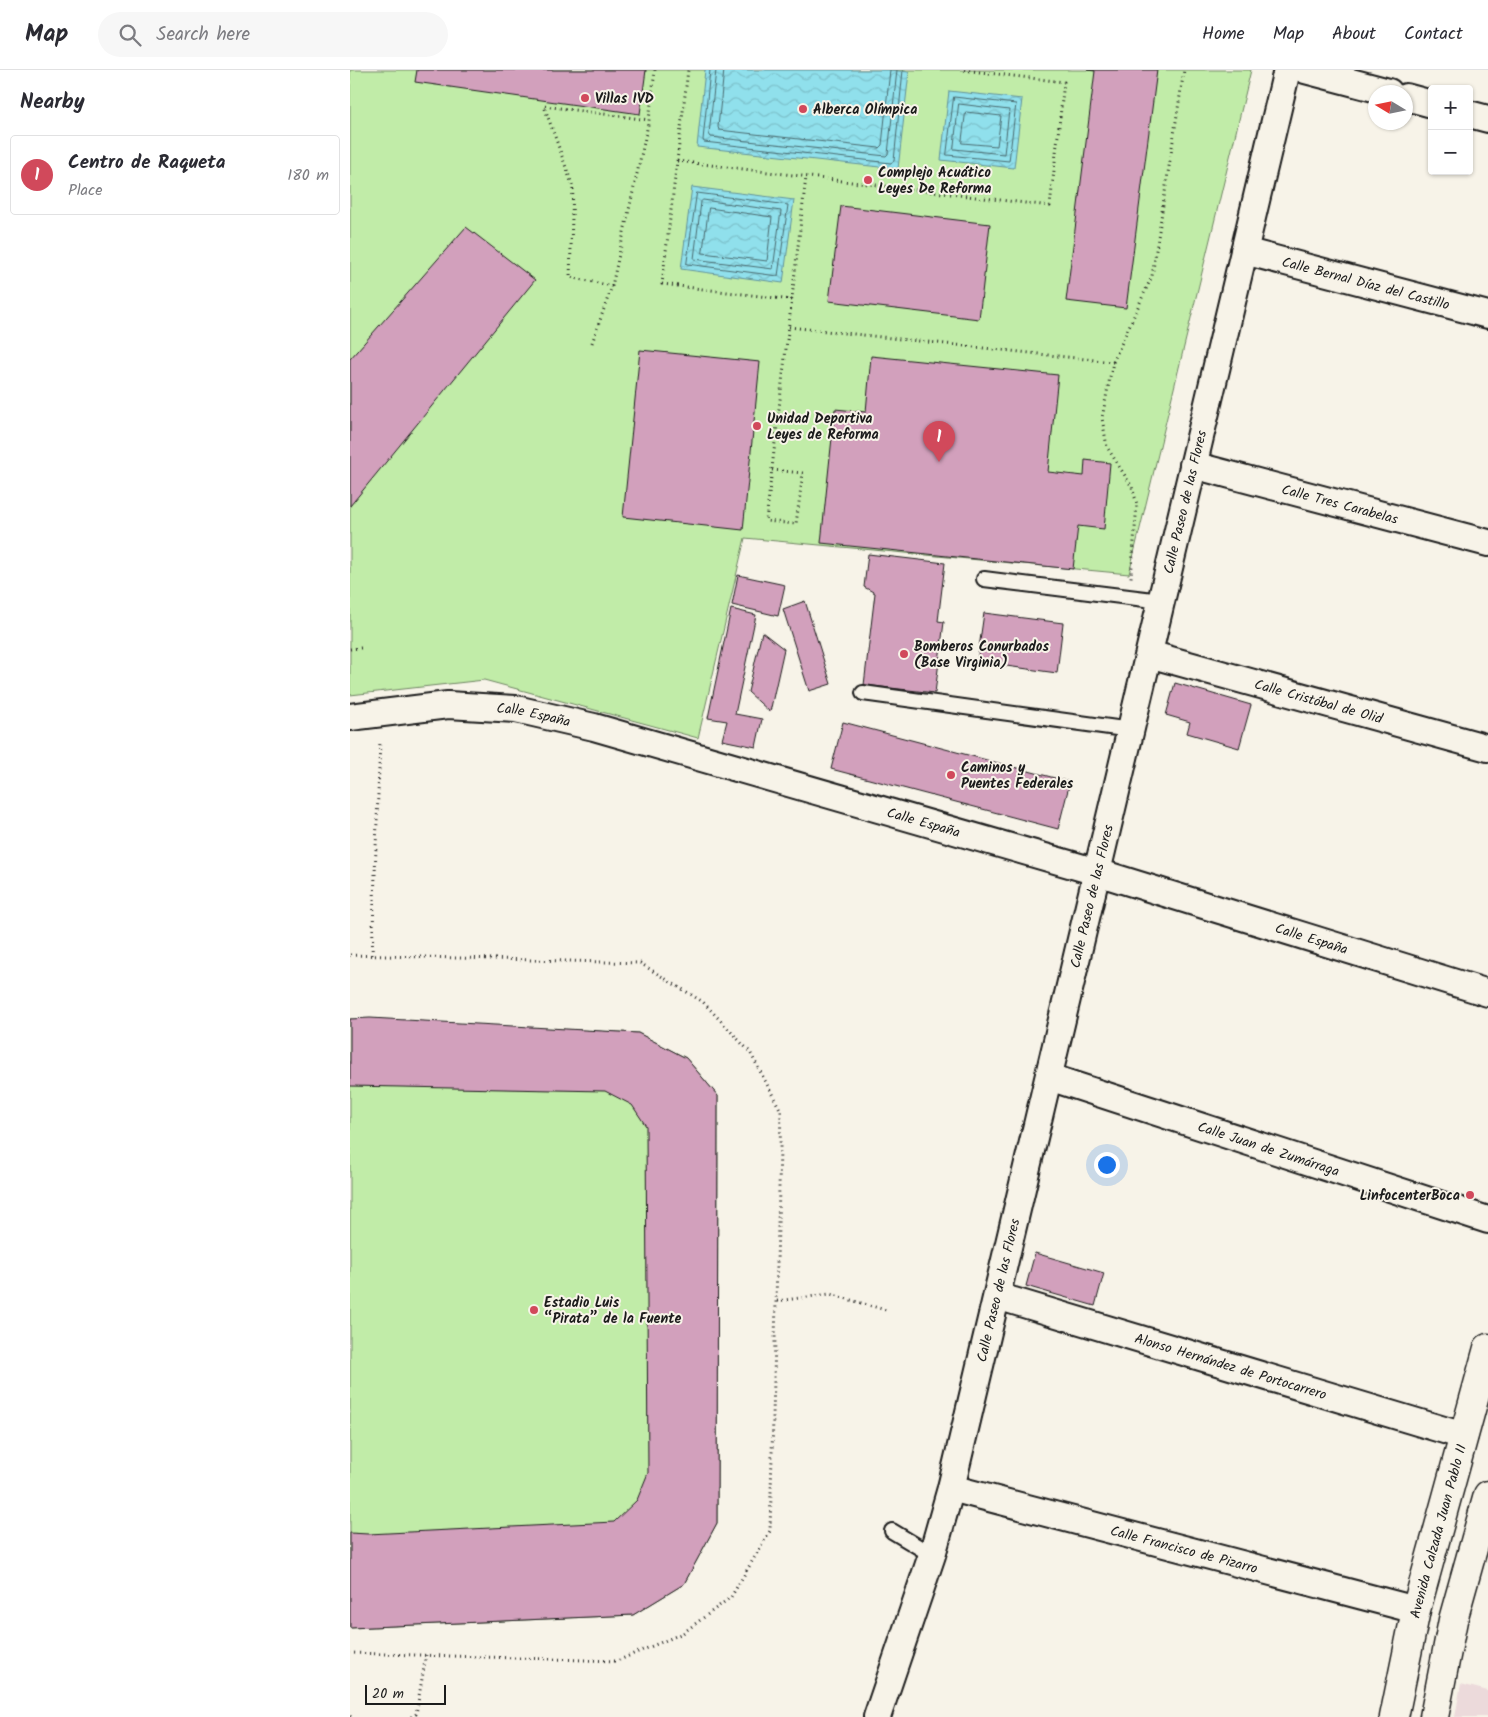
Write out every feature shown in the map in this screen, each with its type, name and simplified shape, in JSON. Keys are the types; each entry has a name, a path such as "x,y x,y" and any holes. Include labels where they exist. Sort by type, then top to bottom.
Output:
{"main road":[{"name":"Avenida Calzada Juan Pablo II","path":"1394,1717 1416,1610 1488,1348"},
{"path":"1434,1717 1453,1620 1488,1495"}],"street":[{"name":"Calle Paseo de las Flores","path":"877,1717 932,1555 952,1488 1287,70"},
{"path":"1305,70 1368,86"},
{"path":"1413,99 1428,103"},
{"path":"1473,115 1488,119"},
{"name":"Calle Bernal Díaz del Castillo","path":"1244,251 1488,315"},
{"name":"Calle Tres Carabelas","path":"1193,465 1488,544"},
{"name":"Calle Cristóbal de Olid","path":"1149,654 1488,748"},
{"name":"Calle España","path":"350,717 448,705 516,709 594,727 1097,872 1488,993"},
{"name":"Calle Juan de Zumárraga","path":"1049,1077 1488,1220"},
{"name":"Alonso Hernández de Portocarrero","path":"997,1296 1464,1436"},
{"name":"Calle Francisco de Pizarro","path":"952,1488 1416,1610"}],"lane":[{"path":"984,578 1161,601"},
{"path":"862,693 1131,730"},
{"path":"892,1532 932,1555"}],"path":[{"path":"592,343 612,286 649,120 655,70"},
{"path":"688,70 662,284 792,300"},
{"path":"677,161 1050,206 1064,82 963,70"},
{"path":"1129,597 1137,504 1132,487 1107,447 1102,418 1113,362 1152,276 1184,70"},
{"path":"612,286 570,277 573,187 544,106 649,120"},
{"path":"772,470 803,473 796,524 766,520 806,177"},
{"path":"789,327 1113,362"},
{"path":"350,649 361,648"},
{"path":"372,955 381,714"},
{"path":"350,955 640,963 703,1002 750,1052 781,1112 770,1531 731,1596 683,1633 617,1661 350,1652"},
{"path":"776,1301 830,1294 889,1311"},
{"path":"411,1717 416,1714 426,1655"}],"shaded area":[{"path":"1461,1684 1488,1691 1488,1717 1455,1717"}],"green space":[{"name":"Unidad Deportiva Leyes de Reforma","path":"350,70 1251,70 1129,574 745,538 698,738 484,680 350,695"},
{"name":"Estadio Luis “Pirata” de la Fuente","path":"350,1019 638,1033 686,1058 718,1096 717,1523 684,1584 633,1615 350,1628"}],"water":[{"name":"Alberca Olímpica","path":"705,70 889,70 909,72 898,169 697,147"},
{"path":"949,91 1022,99 1014,168 941,160"},
{"path":"692,187 794,200 783,283 681,269"}],"building":[{"name":"Villas IVD","path":"417,70 646,70 640,114 415,82"},
{"path":"1087,70 1157,70 1126,308 1066,301 1095,71"},
{"path":"841,206 990,224 979,319 829,301"},
{"path":"466,227 535,280 350,506 350,359"},
{"path":"640,350 760,362 743,530 623,517"},
{"path":"871,356 1058,375 1048,472 1084,476 1085,460 1110,463 1104,529 1078,526 1073,569 821,543 835,409 866,412"},
{"name":"Bomberos Conurbados (Base Virginia)","path":"868,554 945,563 938,621 944,622 935,693 864,685 875,593 864,587"},
{"path":"738,575 785,585 778,616 732,605"},
{"path":"805,601 831,684 809,691 783,609"},
{"path":"731,609 756,615 735,714 762,719 756,747 722,740 727,721 708,718"},
{"path":"984,613 1063,623 1057,673 977,662"},
{"path":"762,632 784,649 770,712 748,692"},
{"path":"1175,683 1251,705 1239,748 1187,733 1190,722 1166,715"},
{"name":"Caminos y Puentes Federales","path":"843,722 1070,782 1058,829 831,769"},
{"path":"370,1018 638,1033 686,1058 718,1096 717,1523 684,1584 633,1615 350,1628 350,1533 368,1534 614,1522 637,1500 648,1473 646,1126 632,1105 605,1091 350,1086 350,1019"},
{"path":"1035,1253 1104,1273 1095,1306 1026,1286"}],"place":[{"name":"Villas IVD","path":"585,98"},
{"name":"Alberca Olímpica","path":"803,109"},
{"name":"Complejo Acuático Leyes De Reforma","path":"868,180"},
{"name":"Unidad Deportiva Leyes de Reforma","path":"757,426"},
{"name":"Centro de Raqueta","path":"939,462"},
{"name":"Bomberos Conurbados (Base Virginia)","path":"904,654"},
{"name":"Caminos y Puentes Federales","path":"951,775"},
{"name":"LinfocenterBoca","path":"1470,1195"},
{"name":"Estadio Luis “Pirata” de la Fuente","path":"534,1310"}]}
